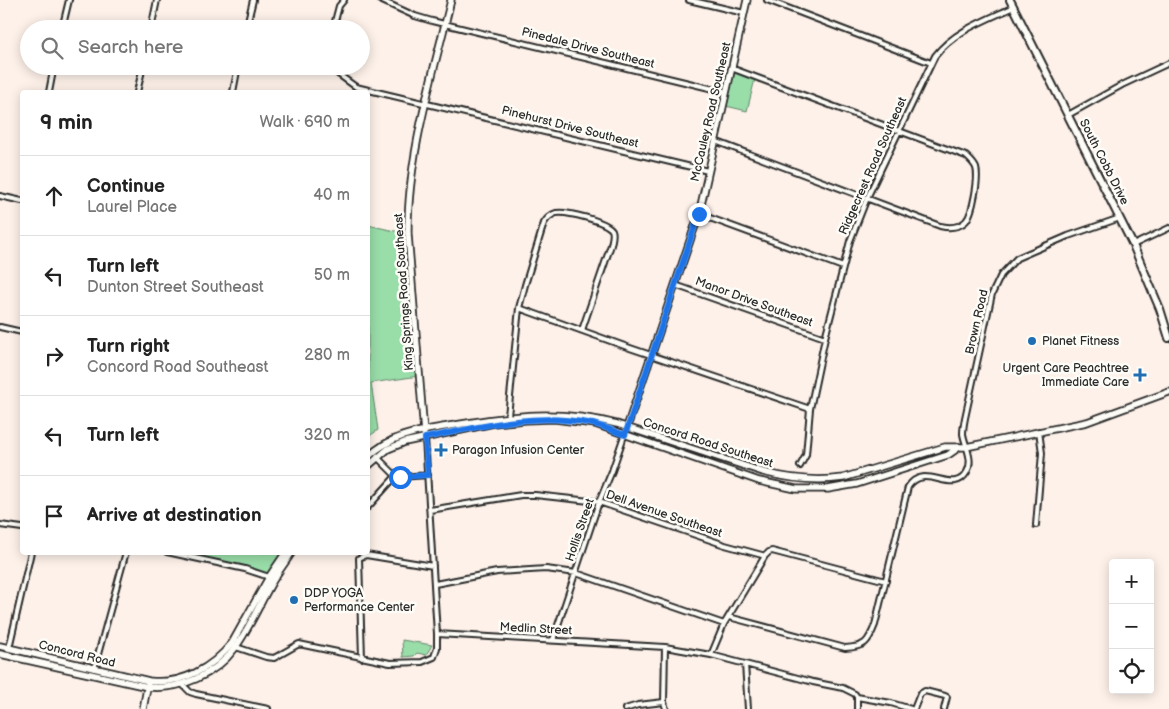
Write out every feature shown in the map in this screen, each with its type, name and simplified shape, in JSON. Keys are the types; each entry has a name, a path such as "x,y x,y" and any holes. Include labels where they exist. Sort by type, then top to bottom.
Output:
{"main road":[{"name":"King Springs Road Southeast","path":"425,438 408,222 412,178 426,103 451,0"},
{"name":"McCauley Road Southeast","path":"627,427 699,214 747,0"},
{"name":"South Cobb Drive","path":"1010,0 1133,245 1160,309 1169,338"},
{"name":"Concord Road Southeast","path":"370,456 386,442 405,434 508,416 565,415 600,420 627,427 785,478 805,480 843,478 945,447 966,447 1094,420 1169,392"},
{"name":"Concord Road Southeast","path":"370,464 377,457 396,445 494,423 539,419 587,423 759,481 787,488 828,489 858,484 948,455 958,448"},
{"path":"148,684 182,679 196,673 217,659 232,643 269,577 284,555"},
{"path":"148,684 167,687 182,684 207,673 226,658 236,646 271,584 290,555"},
{"name":"Concord Road","path":"0,646 53,657 148,684"},
{"name":"Concord Road","path":"0,654 148,684"},
{"path":"143,709 148,684"}],"street":[{"path":"64,20 69,0"},
{"path":"153,20 157,0"},
{"path":"248,20 253,0"},
{"path":"336,20 344,0"},
{"name":"Pinedale Drive Southeast","path":"380,0 415,16 445,24 726,92"},
{"path":"689,0 744,13"},
{"path":"767,0 931,63"},
{"name":"Ridgecrest Road Southeast","path":"800,466 806,455 810,409 842,268 853,232 867,198 931,63 940,50 952,39 968,29 1014,7"},
{"path":"1068,115 1122,85 1169,63"},
{"path":"715,141 946,227 960,225 965,222 969,215 976,170 974,164 962,154 732,68"},
{"path":"49,90 52,75"},
{"path":"137,90 141,75"},
{"path":"232,90 236,75"},
{"name":"Pinehurst Drive Southeast","path":"339,75 356,87 369,90"},
{"name":"Pinehurst Drive Southeast","path":"370,90 708,171"},
{"path":"0,196 20,201"},
{"path":"508,416 519,308 546,219 561,213 577,215 603,224 612,230 613,239 582,330"},
{"path":"699,214 842,268"},
{"name":"Brown Road","path":"729,617 845,648 862,646 872,634 908,487 915,479 922,477 954,482 967,473 970,464 963,433 965,418 992,294 1001,275 1010,264 1028,253 1068,236 1120,218"},
{"path":"1133,245 1169,228"},
{"name":"Manor Drive Southeast","path":"676,284 825,338"},
{"path":"519,308 810,409"},
{"path":"0,327 20,332"},
{"name":"Hollis Street","path":"553,640 599,502 627,427"},
{"path":"1036,525 1042,453 1039,431"},
{"path":"236,646 274,658 293,646 302,644 381,662 400,664 430,660 434,657 437,653 435,584 425,438"},
{"path":"377,457 396,476 428,475"},
{"path":"370,505 396,476"},
{"name":"Dell Avenue Southeast","path":"430,510 521,495 599,502 725,545 765,556 772,551 886,581"},
{"path":"0,525 20,528"},
{"path":"9,648 30,555"},
{"path":"94,669 125,555"},
{"path":"181,555 245,569 269,577"},
{"path":"361,555 358,565 362,658"},
{"path":"368,555 433,566"},
{"path":"710,655 724,624 765,556"},
{"path":"435,584 497,572 546,569 576,573 724,624"},
{"name":"Medlin Street","path":"437,634 665,647 710,655 843,688 857,697 913,709"},
{"path":"665,647 664,702 666,709"},
{"path":"745,664 748,709"},
{"path":"182,684 190,692 238,705 268,709"},
{"path":"913,709 920,694 925,691 945,696 947,698 944,709"},
{"path":"857,697 857,709"},
{"path":"625,709 638,704 664,702"}],"green space":[{"path":"733,72 755,79 747,111 726,106"},
{"path":"370,225 408,234 419,376 371,383 378,430 370,436"},
{"path":"187,555 289,555 271,579 262,574"},
{"path":"402,640 432,645 426,655 417,653 414,656 403,657"}],"place":[{"name":"Planet Fitness","path":"1032,341"},
{"name":"Urgent Care Peachtree Immediate Care","path":"1140,375"},
{"name":"Paragon Infusion Center","path":"441,450"},
{"name":"DDP YOGA Performance Center","path":"294,600"}],"route":[{"path":"400,477 428,475 425,438 487,424 554,419 595,424 625,435 699,214"}]}
